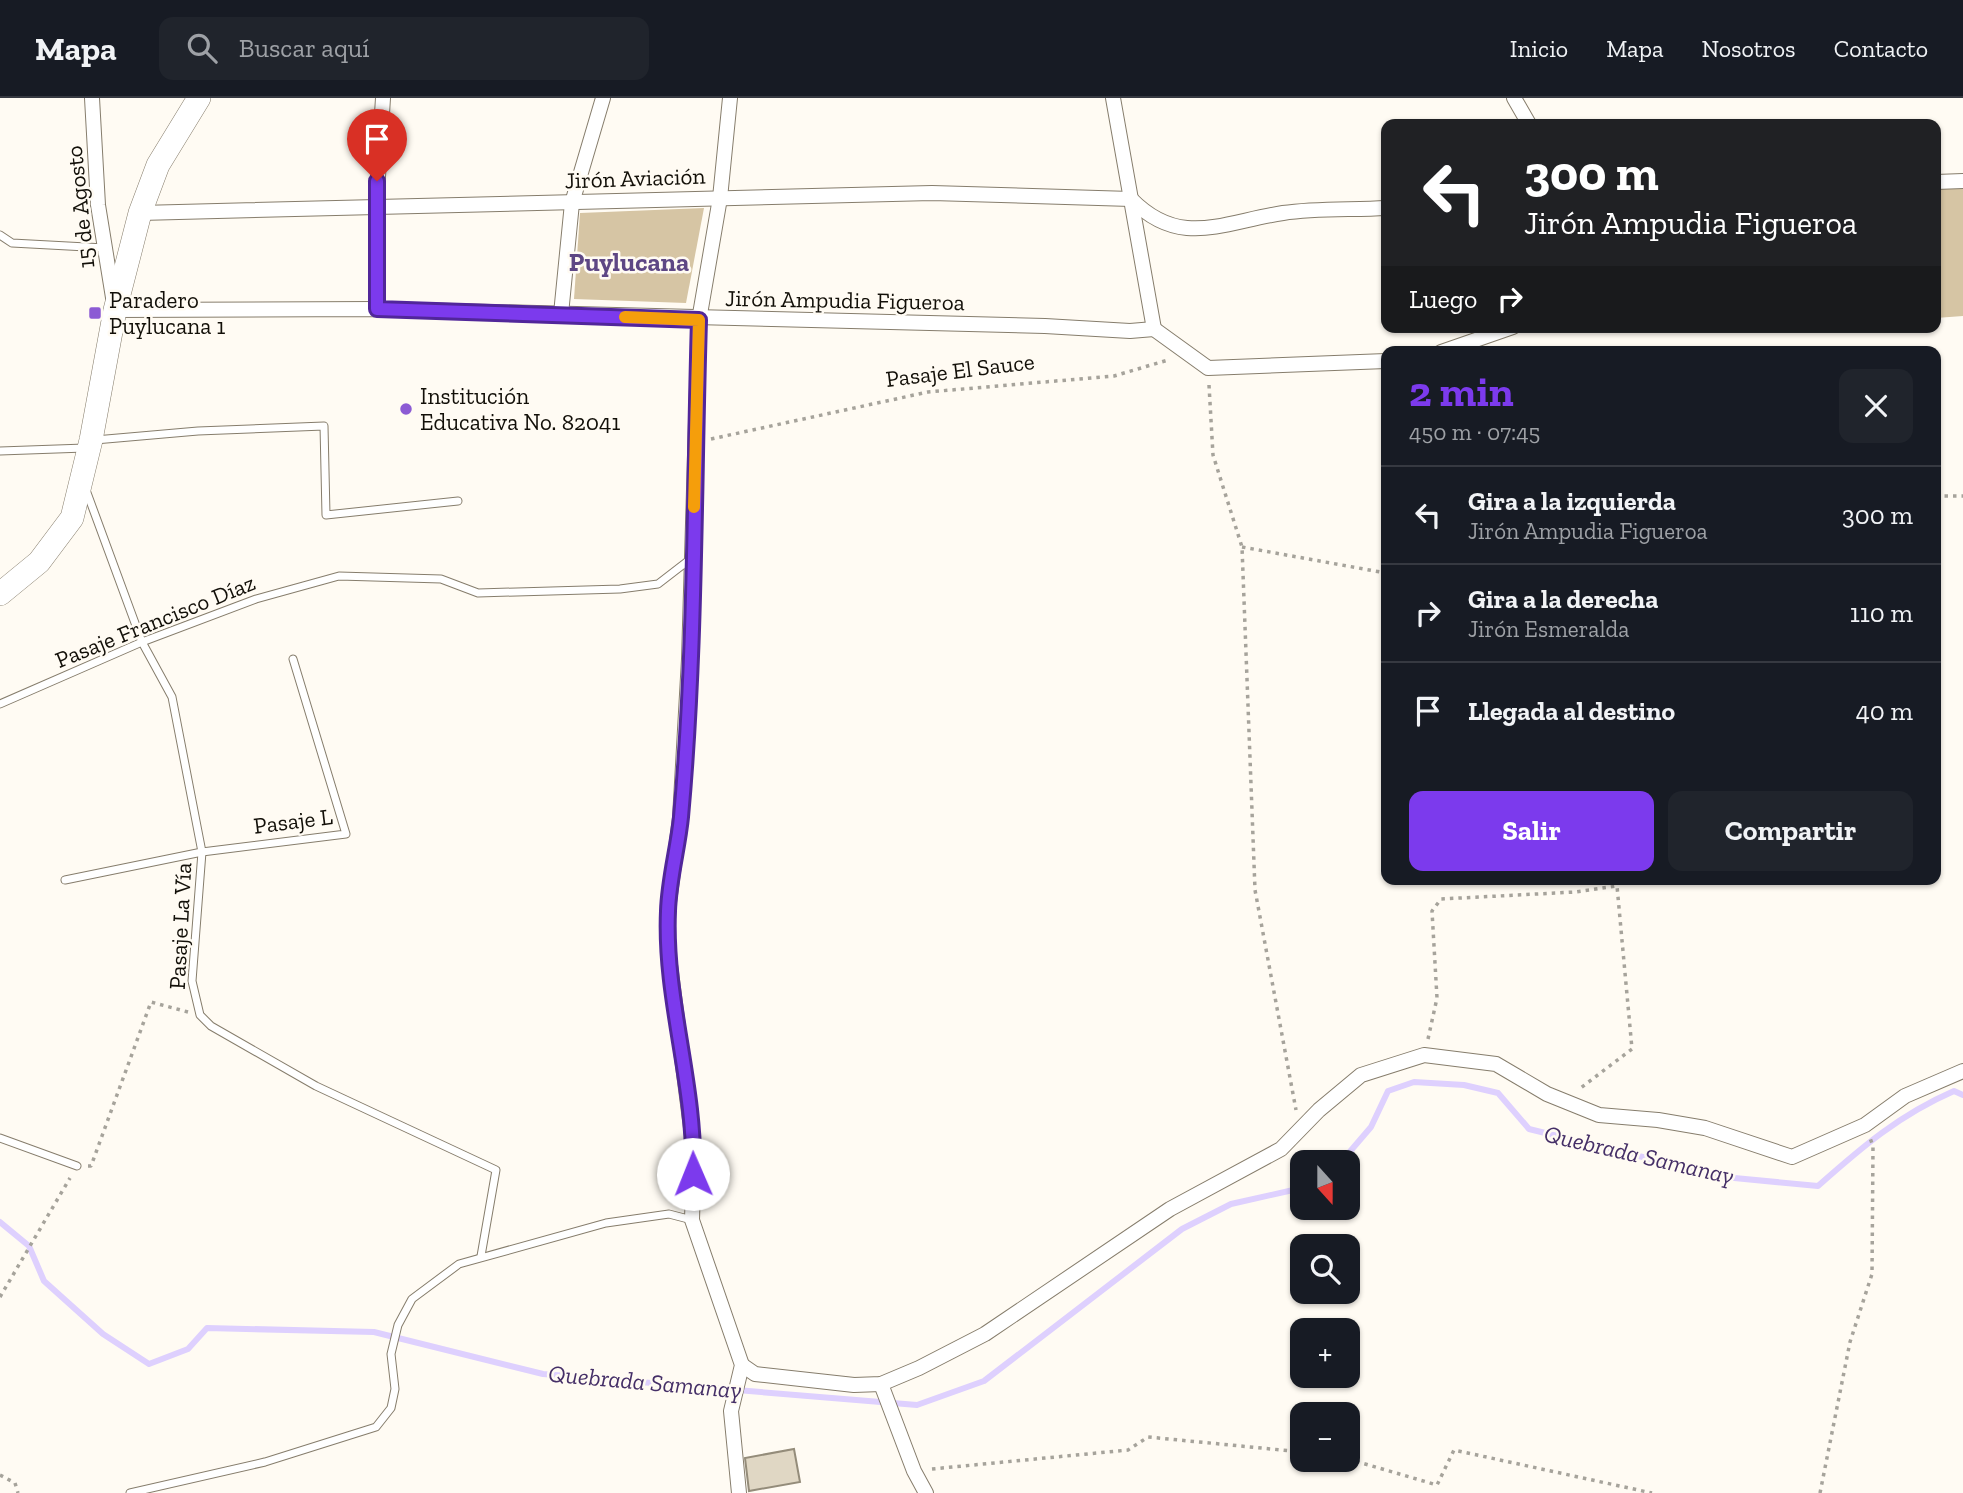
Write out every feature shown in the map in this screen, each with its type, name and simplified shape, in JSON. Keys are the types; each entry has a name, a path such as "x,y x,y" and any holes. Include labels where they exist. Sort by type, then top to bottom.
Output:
{"main road":[{"path":"0,594 39,562 72,518 90,444 116,310 140,213 158,164 198,98"}],"street":[{"name":"15 de Agosto","path":"92,98 98,205 116,310"},
{"path":"377,309 376,208 383,98"},
{"path":"561,314 572,203 603,98"},
{"path":"730,98 720,198 699,320 693,557 681,818 668,910 673,1007 686,1075 694,1151 692,1220 741,1371 731,1411 739,1493"},
{"path":"1113,98 1154,329 1208,368 1381,361"},
{"path":"1514,98 1527,119"},
{"path":"1941,183 1963,181"},
{"name":"Jirón Aviación","path":"140,213 932,193 1131,199"},
{"path":"1131,199 1147,215 1185,229 1201,230 1285,213 1381,208"},
{"name":"Jirón Ampudia Figueroa","path":"116,310 377,309 699,320 1045,326 1130,331 1154,329"},
{"path":"1458,346 1496,333"},
{"path":"741,1371 885,1396 985,1334 1170,1209 1281,1149 1361,1075 1424,1055 1496,1064 1564,1101 1599,1115 1658,1120 1705,1128 1792,1157 1865,1125 1905,1096 1963,1071"},
{"path":"885,1396 926,1493"}],"lane":[{"path":"0,235 12,243 105,248"},
{"path":"0,452 198,431 324,426 326,516 458,501"},
{"name":"Pasaje La Vía","path":"82,480 142,642 172,697 202,852 192,981 200,1015 211,1026 316,1086 496,1170 481,1256"},
{"name":"Pasaje Francisco Díaz","path":"0,704 142,642 256,599 339,576 441,579 478,593 620,589 658,583 693,557"},
{"name":"Pasaje L","path":"65,880 202,852 346,834 293,659"},
{"path":"0,1138 77,1166"},
{"path":"130,1493 265,1462 376,1427 391,1408 395,1389 391,1354 398,1325 412,1299 458,1264 606,1223 670,1214 692,1220"}],"path":[{"name":"Pasaje El Sauce","path":"696,442 928,391 1114,376 1188,354"},
{"path":"1208,368 1213,455 1242,547 1255,890 1300,1129"},
{"path":"1941,496 1963,496"},
{"path":"1242,547 1381,572"},
{"path":"1424,1055 1437,998 1432,911 1441,899 1575,892 1617,886 1632,1049 1564,1101"},
{"path":"0,1297 77,1166 91,1166 151,1002 200,1015"},
{"path":"1820,1493 1850,1342 1872,1274 1873,1146"},
{"path":"915,1471 1128,1450 1148,1437 1290,1451"},
{"path":"1360,1463 1437,1485 1454,1450 1652,1493"},
{"path":"0,1475 15,1483 18,1493"}],"shaded area":[{"path":"1963,186 1963,316 1941,318 1941,188"},
{"path":"704,208 686,303 574,299 580,213"}],"building":[{"path":"794,1449 800,1482 749,1491 745,1458"}],"waterway":[{"name":"Quebrada Samanay","path":"1351,1150 1371,1127 1388,1091 1414,1082 1464,1085 1498,1093 1529,1129 1724,1177 1818,1186 1898,1121 1954,1091 1963,1095"},
{"name":"Quebrada Samanay","path":"0,1222 29,1246 44,1281 103,1334 149,1364 188,1349 207,1328 374,1332 543,1374 917,1405 984,1381 1182,1229 1231,1204 1290,1191"}],"slow traffic":[{"path":"625,317 699,320 694,507"}],"place":[{"name":"Paradero Puylucana 1","path":"95,313"},
{"name":"Institución Educativa No. 82041","path":"406,409"}],"district":[{"name":"Puylucana","path":"629,262"}],"route":[{"path":"377,181 377,309 699,320 690,659 681,818 668,910 671,988 686,1075 694,1151 693,1174"}]}
